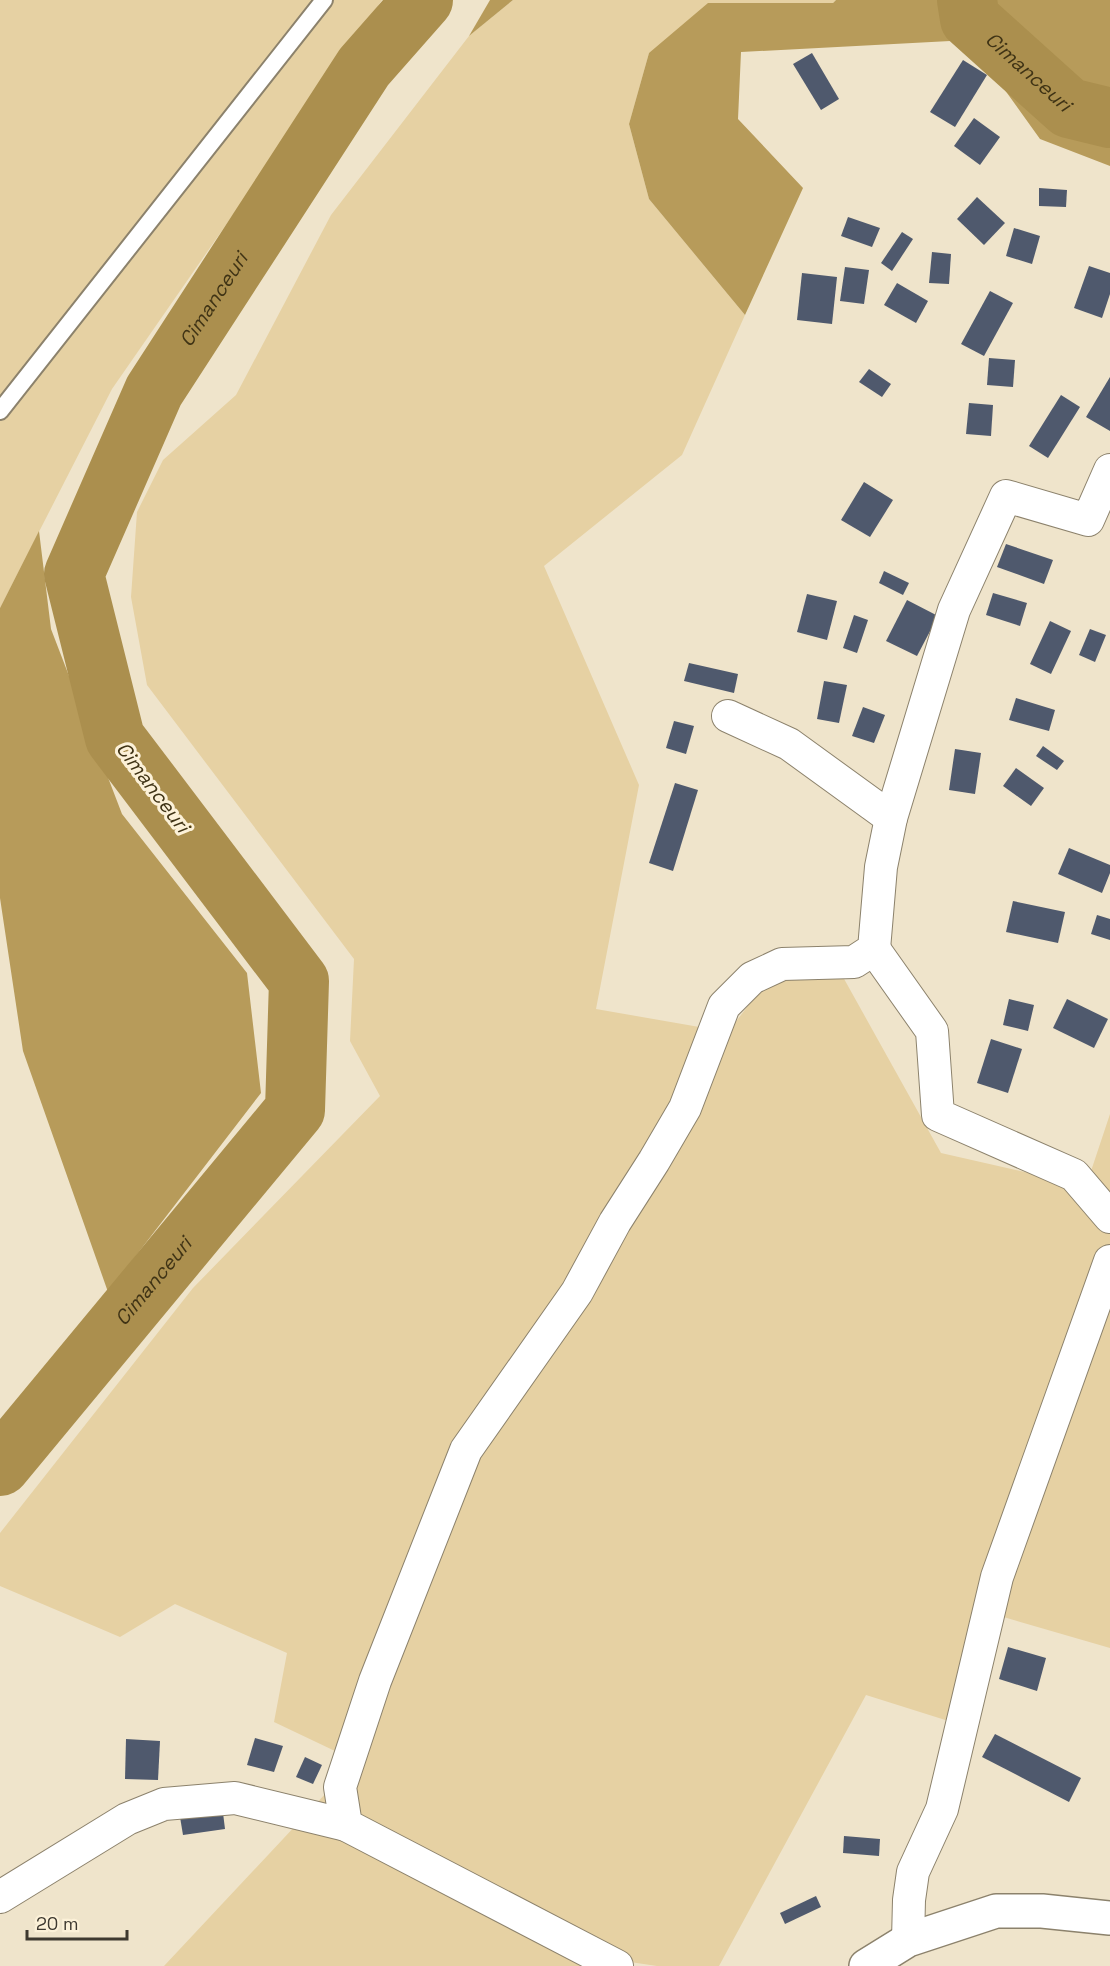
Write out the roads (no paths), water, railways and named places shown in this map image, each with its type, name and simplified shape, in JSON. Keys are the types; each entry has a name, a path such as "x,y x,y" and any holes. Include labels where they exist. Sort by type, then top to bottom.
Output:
{"main road":[{"path":"866,1966 908,1940 996,1911 1042,1911 1110,1918"}],"street":[{"path":"1110,470 1089,520 1006,496 954,610 891,818 881,867 874,949 932,1031 938,1114 1074,1175 1110,1217"},
{"path":"728,716 789,744 891,818"},
{"path":"346,1825 340,1787 375,1681 466,1450 577,1292 615,1222 685,1108 724,1006 752,978 782,964 854,962 874,949"},
{"path":"908,1940 909,1900 913,1872 942,1809 997,1577 1110,1260"},
{"path":"0,1897 127,1819 164,1804 235,1798 346,1825 617,1966"}],"lane":[{"path":"0,411 324,0"}],"waterway":[{"name":"Cimanceuri","path":"0,1466 295,1110 299,981 115,738 74,574 154,391 364,67 423,0"},
{"name":"Cimanceuri","path":"967,0 970,19 1069,108 1110,118"}]}
